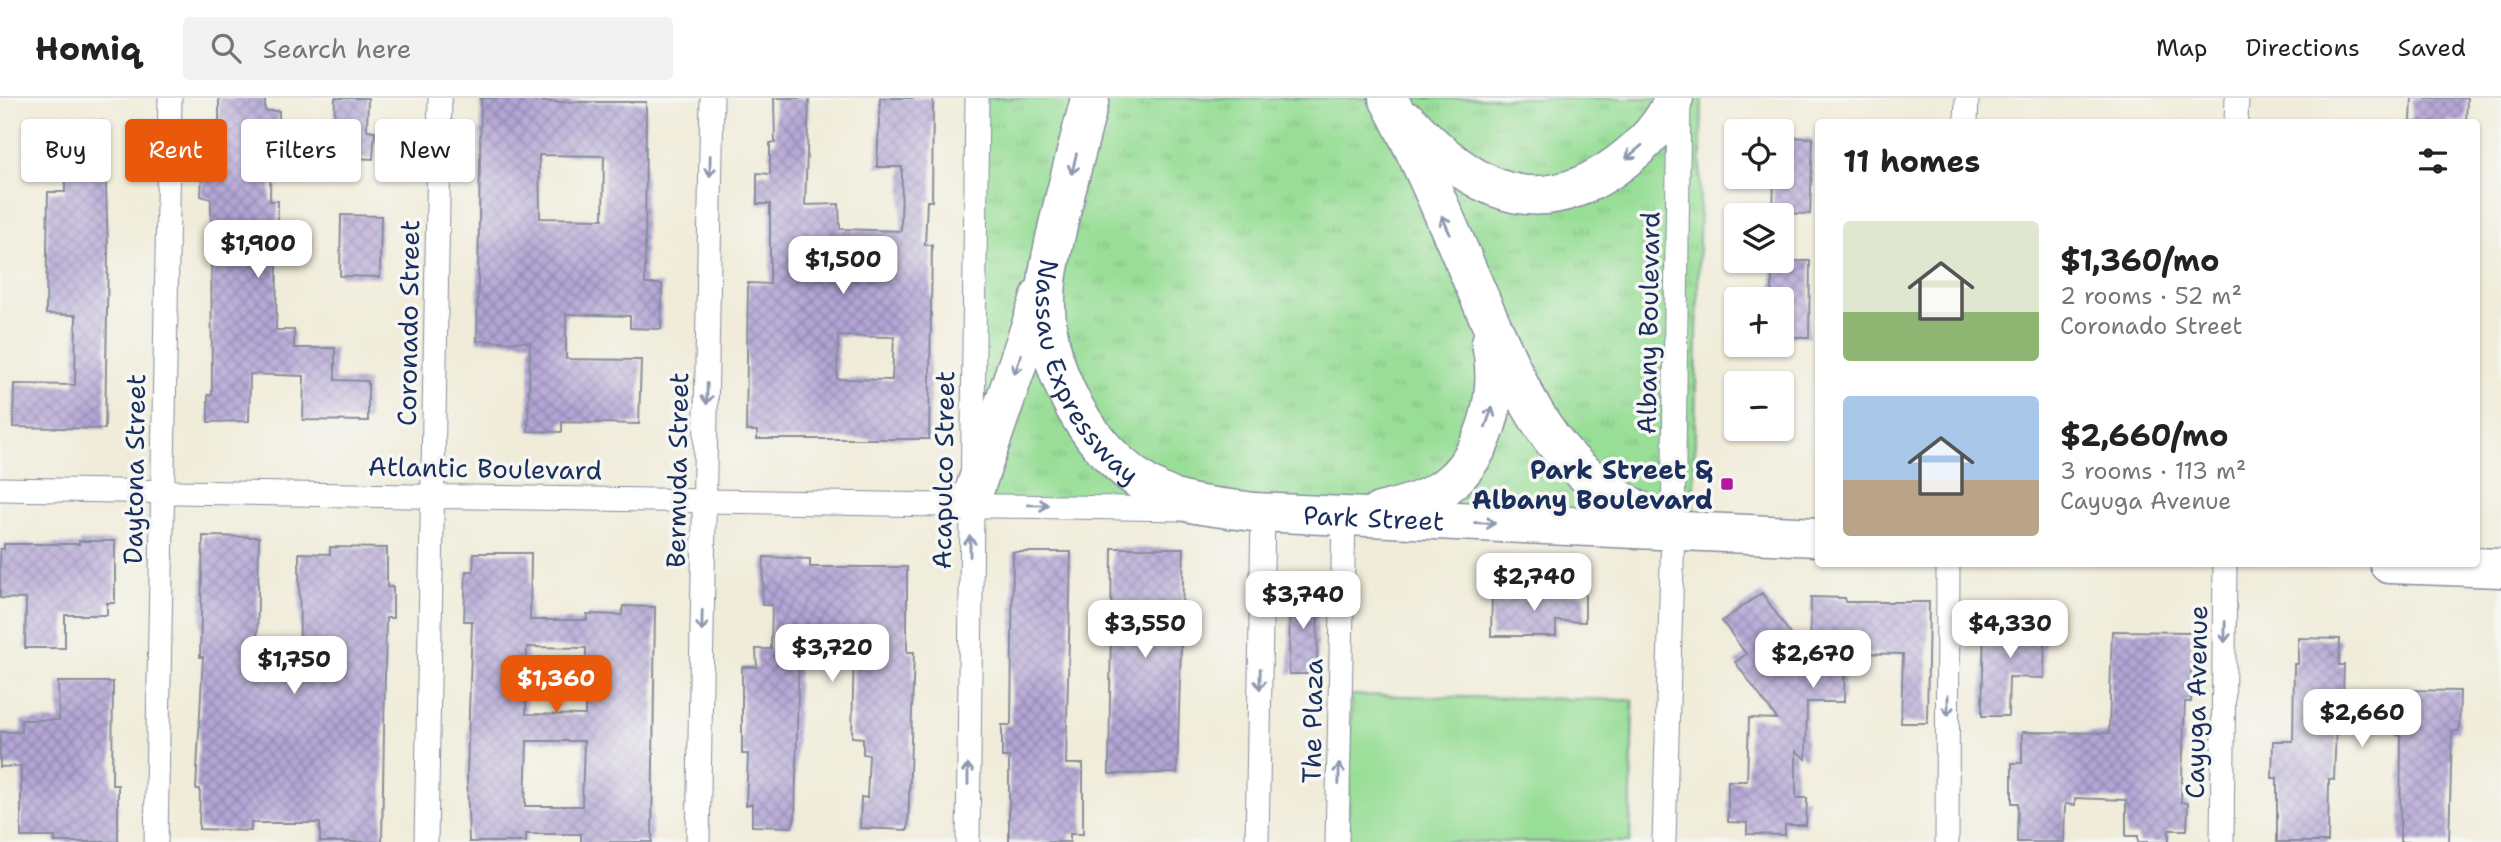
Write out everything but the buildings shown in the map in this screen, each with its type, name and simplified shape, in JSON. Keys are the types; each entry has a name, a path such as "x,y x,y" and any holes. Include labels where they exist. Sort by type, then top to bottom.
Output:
{"highway":[{"name":"Nassau Expressway","path":"1090,98 1048,276 1049,319 1055,363 1079,417 1099,444 1147,484 1177,499 1258,512"},
{"path":"1390,101 1441,155 1464,173 1510,195 1534,198 1583,186 1617,166 1652,136 1676,98"},
{"path":"1390,101 1474,288 1539,421 1562,452 1622,501 1673,530"},
{"path":"970,503 1048,276"},
{"path":"1344,517 1411,504 1450,483 1476,452 1493,406 1494,360 1474,288"},
{"name":"Park Street","path":"1258,512 1815,537"},
{"path":"2473,567 2501,568"}],"street":[{"name":"Daytona Street","path":"156,842 170,98"},
{"name":"Coronado Street","path":"426,842 440,98"},
{"name":"Bermuda Street","path":"698,842 712,98"},
{"name":"Acapulco Street","path":"968,842 970,503 977,98"},
{"name":"Albany Boulevard","path":"1664,842 1673,530 1676,98"},
{"path":"1966,119 1967,98"},
{"path":"2236,119 2237,98"},
{"name":"Atlantic Boulevard","path":"0,489 970,503"},
{"name":"Park Street","path":"970,503 1258,512"},
{"name":"The Plaza","path":"1257,842 1258,512"},
{"name":"The Plaza","path":"1337,842 1344,517"},
{"path":"1947,842 1948,567"},
{"name":"Cayuga Avenue","path":"2222,842 2225,567"}],"green space":[{"path":"978,98 1702,98 1693,525 970,503"},
{"path":"1351,695 1633,700 1630,842 1348,842"}],"place":[{"name":"Park Street & Albany Boulevard","path":"1727,484"}]}
